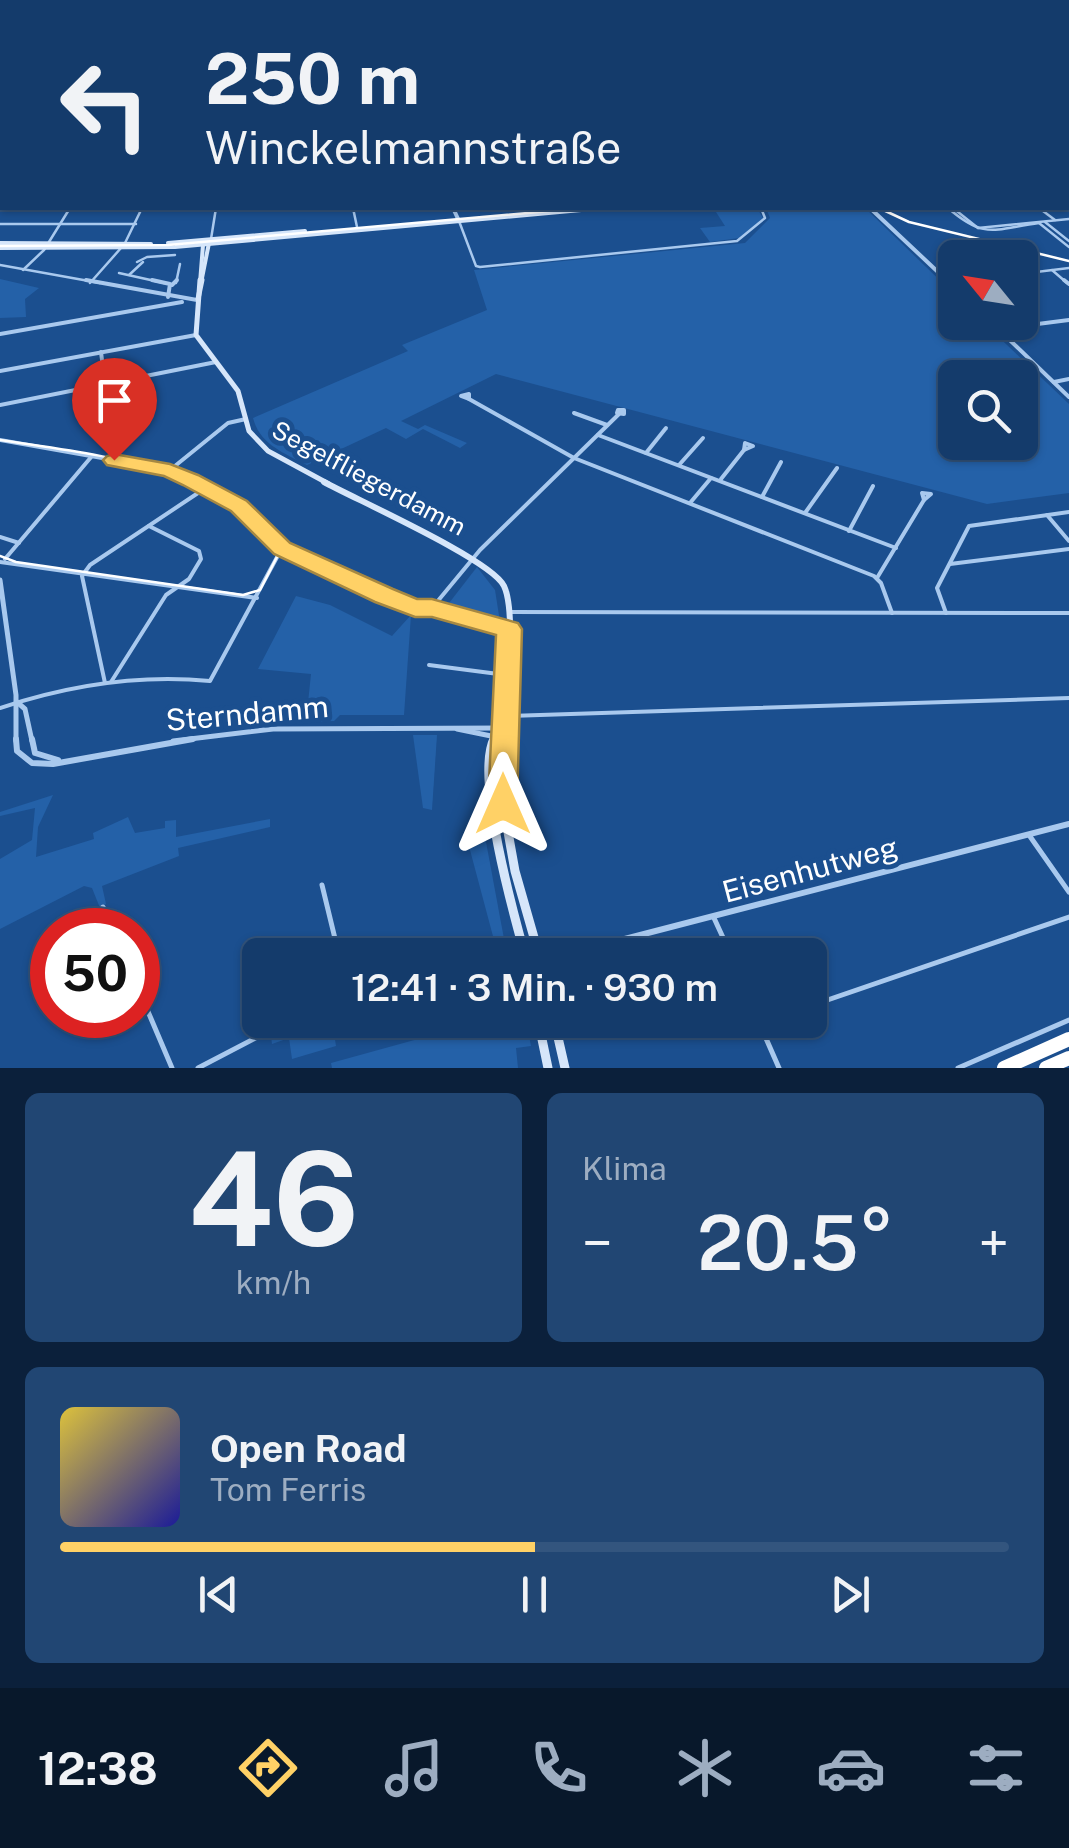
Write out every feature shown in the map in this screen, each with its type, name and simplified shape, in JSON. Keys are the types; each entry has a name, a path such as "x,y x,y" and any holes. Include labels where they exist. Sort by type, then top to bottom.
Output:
{"highway":[{"path":"1004,1068 1069,1039"},
{"path":"1046,1068 1069,1058"}],"main road":[{"path":"0,245 208,243 541,210"},
{"path":"208,243 356,226 577,210"},
{"path":"196,334 197,300 208,243"},
{"name":"Segelfliegerdamm","path":"196,334 238,390 253,438 268,451 398,522 474,557 499,578 509,612 500,732"},
{"path":"500,732 491,743 492,814 520,938"},
{"path":"500,732 503,808 534,938"},
{"path":"542,1038 548,1068"},
{"path":"558,1038 565,1068"}],"street":[{"path":"978,0 986,0"},
{"path":"23,270 47,246 69,210"},
{"path":"90,283 123,246 141,210"},
{"path":"208,243 216,210"},
{"path":"353,210 356,226"},
{"path":"453,210 476,266 480,267 740,240 765,218 762,210"},
{"path":"872,210 938,271"},
{"path":"953,210 977,229 1069,219"},
{"path":"1042,210 1056,221"},
{"path":"1042,223 1068,244"},
{"path":"0,224 136,224"},
{"path":"129,275 148,257 175,255"},
{"path":"137,262 143,262"},
{"path":"168,298 180,264"},
{"path":"0,265 186,301"},
{"path":"1038,272 1069,268"},
{"path":"1052,270 1069,284"},
{"path":"118,273 172,285"},
{"path":"0,334 197,300"},
{"path":"1038,324 1069,320"},
{"path":"0,371 196,334"},
{"path":"1009,340 1069,397"},
{"path":"101,352 107,400"},
{"path":"0,404 216,362"},
{"path":"1053,382 1069,379"},
{"path":"468,399 574,458 877,578 892,613"},
{"path":"574,413 607,426"},
{"path":"432,608 474,557 619,414"},
{"path":"170,470 228,423 246,419"},
{"path":"646,453 666,428"},
{"path":"598,434 896,548"},
{"path":"678,466 703,438"},
{"path":"0,440 170,470 239,506 282,548 406,605 509,629"},
{"path":"719,481 744,450"},
{"path":"2,561 92,456"},
{"path":"762,497 781,462"},
{"path":"804,514 837,468"},
{"path":"690,503 711,478"},
{"path":"849,530 873,486"},
{"path":"84,572 205,488"},
{"path":"877,578 924,500"},
{"path":"946,613 937,588 970,526 1069,512"},
{"path":"1047,515 1069,541"},
{"path":"108,682 166,595 189,579 200,554 148,526"},
{"path":"0,537 18,543"},
{"path":"0,708 108,682 168,676 210,681 282,548"},
{"path":"950,564 1069,549"},
{"path":"2,561 257,598"},
{"path":"84,572 108,682"},
{"name":"Sterndamm","path":"0,580 17,702 13,724 21,756 41,765 245,732 317,726 440,727 500,732"},
{"path":"509,612 1069,613"},
{"path":"429,665 506,675"},
{"path":"504,716 1069,698"},
{"name":"Sterndamm","path":"17,702 25,710 35,754 59,761"},
{"name":"Eisenhutweg","path":"632,938 1069,824"},
{"path":"1029,834 1069,892"},
{"path":"322,885 335,938"},
{"path":"714,918 723,938"},
{"path":"827,1000 1069,918"},
{"path":"958,1068 1069,1020"},
{"path":"159,1038 172,1068"},
{"path":"198,1068 256,1038"},
{"path":"766,1038 779,1068"}],"shaded area":[{"path":"758,210 763,218 739,238 710,242 700,228 725,226 716,212"},
{"path":"767,210 867,210 938,279 938,340 1002,340 1023,360 938,360 938,460 1038,460 1038,374 1069,404 1069,493 987,504 496,374 401,421 418,429 425,425 467,443 460,448 423,429 406,439 386,428 307,465 261,435 253,418 408,351 402,345 487,310 474,270 745,243 770,218"},
{"path":"0,279 39,288 25,299 26,317 0,318"},
{"path":"477,567 495,590 500,622 446,607"},
{"path":"296,596 330,605 392,636 411,615 404,715 340,715 334,721 306,722 311,674 258,669"},
{"path":"413,735 437,735 432,810 423,808"},
{"path":"53,795 38,827 36,857 94,839 93,833 128,817 135,833 165,828 165,821 176,820 176,837 270,819 270,827 178,848 179,856 102,886 106,904 100,908 92,888 84,886 41,908 30,908 30,914 0,929 0,859 32,840 35,808 0,816 0,812"},
{"path":"484,831 504,938 493,938 466,835"},
{"path":"289,1038 335,1038 336,1046 292,1059"},
{"path":"422,1038 529,1038 531,1046 516,1048 518,1068 332,1068 331,1063"}],"tram line":[{"path":"0,246 168,245 562,210"},
{"path":"883,210 909,222 1069,261"},
{"path":"0,440 152,468 219,497 282,547 260,590 243,595 16,562 0,556"}],"route":[{"path":"114,460 170,470 232,501 282,548 384,596 415,608 432,608 509,629 503,804"}]}
